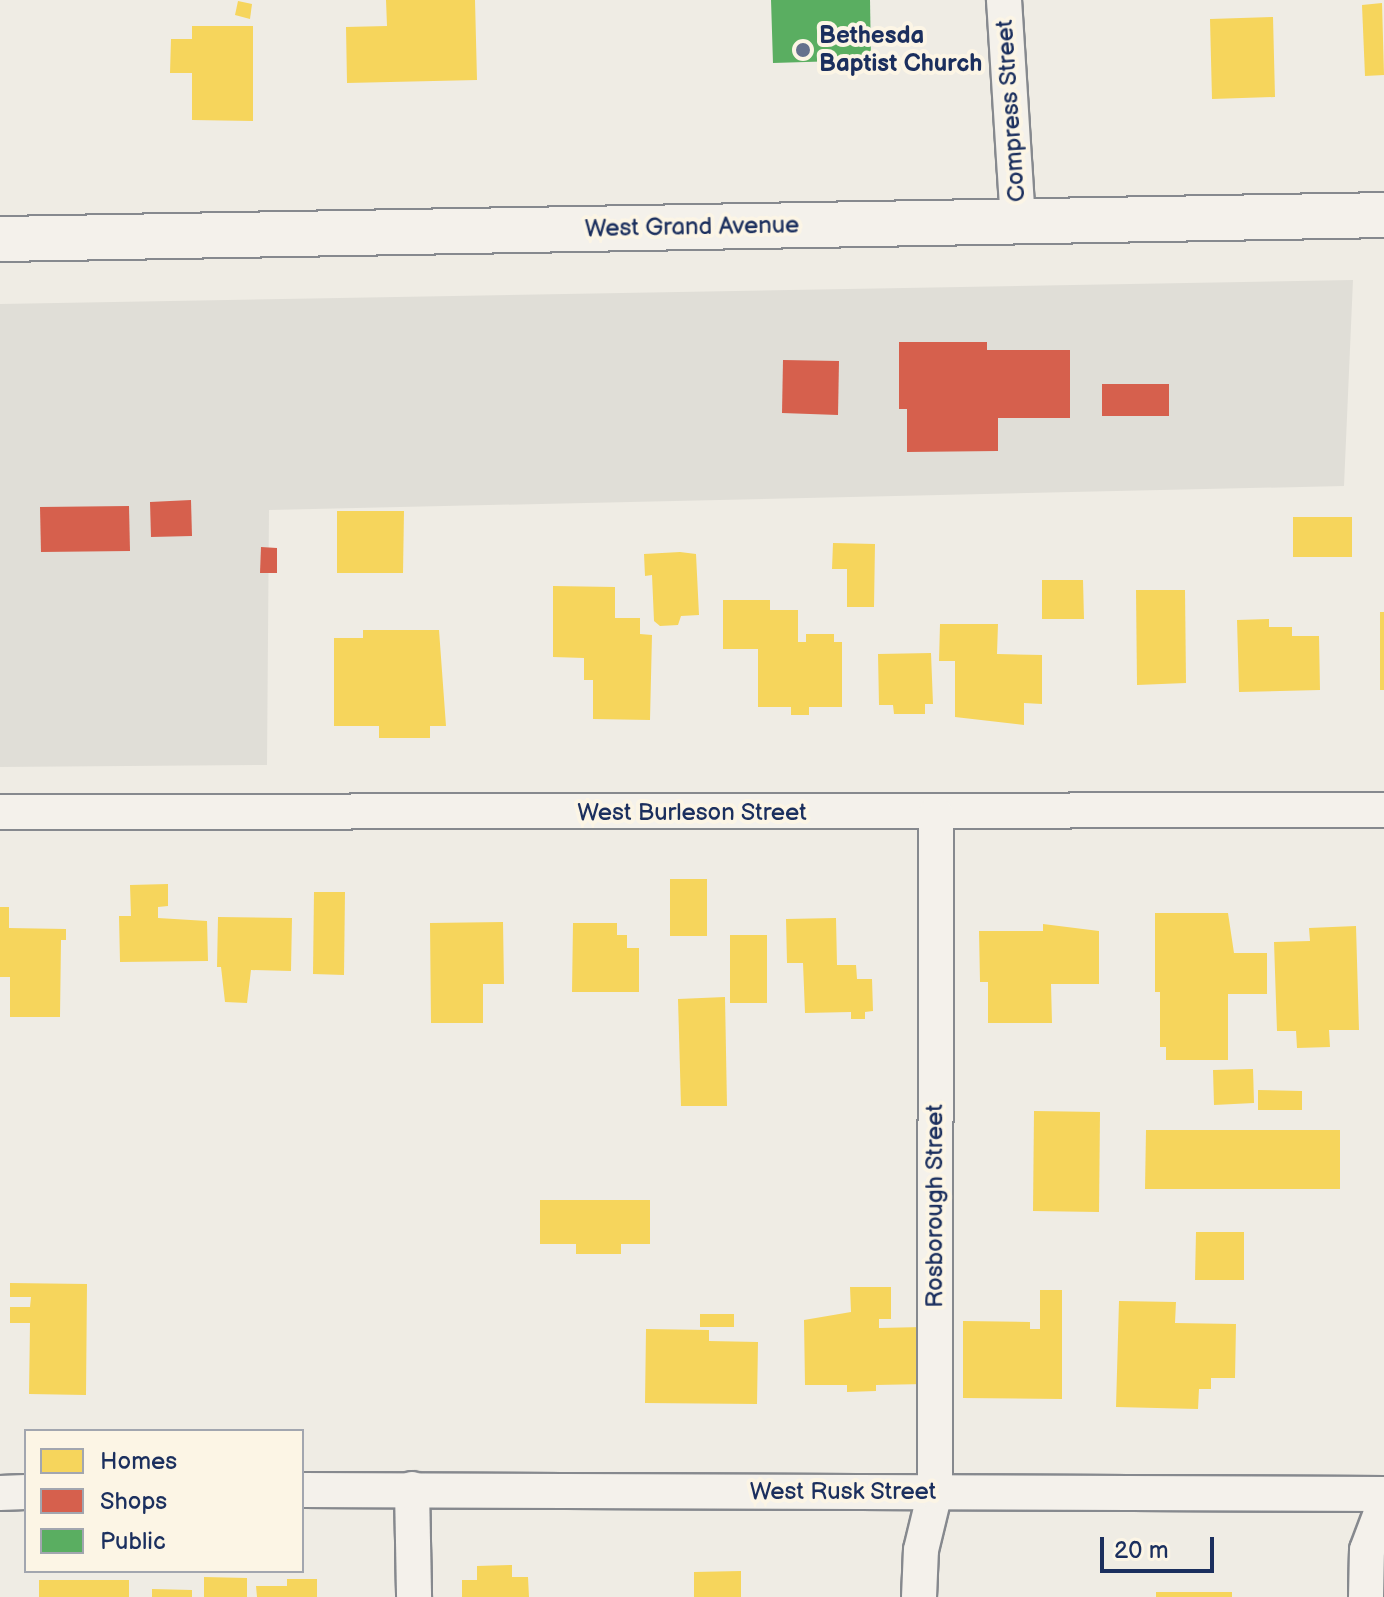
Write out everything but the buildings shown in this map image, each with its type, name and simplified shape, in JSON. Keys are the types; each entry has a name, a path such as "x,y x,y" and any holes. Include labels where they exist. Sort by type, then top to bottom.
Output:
{"highway":[{"name":"West Grand Avenue","path":"0,239 1384,215"}],"street":[{"name":"Compress Street","path":"1004,0 1018,221"},
{"name":"West Burleson Street","path":"0,812 936,814 1384,810"},
{"name":"Rosborough Street","path":"919,1597 921,1550 935,1492 936,814"},
{"path":"412,1489 414,1597"},
{"name":"West Rusk Street","path":"304,1490 1384,1494"},
{"path":"0,1493 24,1492"},
{"path":"1366,1597 1367,1550 1384,1505"}],"shaded area":[{"path":"1353,280 1344,486 269,510 267,765 0,767 0,304"}],"place":[{"name":"Bethesda Baptist Church","path":"803,50"}]}
